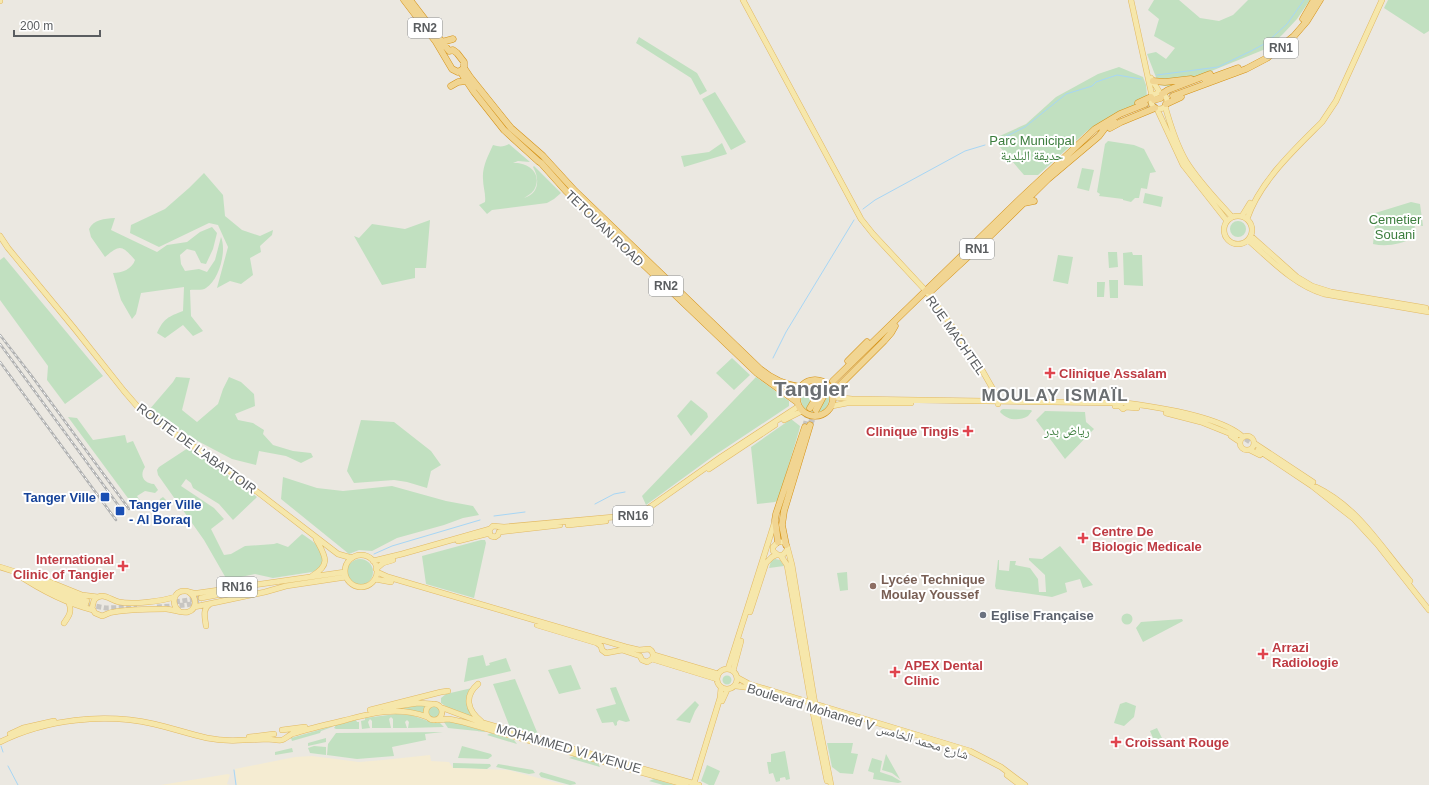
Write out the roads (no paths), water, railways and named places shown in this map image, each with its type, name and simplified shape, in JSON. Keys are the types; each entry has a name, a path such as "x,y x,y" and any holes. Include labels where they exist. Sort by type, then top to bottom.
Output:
{"highway":[{"name":"RN2","path":"404,0 447,54"},
{"name":"RN2","path":"410,0 442,42 447,54 446,60 453,70 462,69"},
{"name":"RN1","path":"1173,95 1226,74 1275,49 1296,28 1314,0"},
{"name":"RN1","path":"1226,74 1257,64 1277,52 1301,28 1320,0"},
{"path":"442,42 453,39"},
{"name":"RN2","path":"447,54 454,51 464,62 462,69 466,81 518,146 541,159"},
{"name":"RN2","path":"462,69 492,107 541,159 760,369 776,380 800,387"},
{"path":"1099,136 1158,101 1168,90 1214,73 1226,74"},
{"path":"1096,127 1114,113 1215,84 1226,74"},
{"path":"1153,81 1165,82 1197,79"},
{"path":"451,86 458,82 466,81"},
{"name":"RN1","path":"826,383 864,345 882,333 927,292 986,240 1075,155 1099,136 1105,128 1114,121 1145,106 1120,114 1096,127 1020,199 927,292 895,326 891,333 833,394"},
{"name":"TETOUAN ROAD","path":"541,159 550,173 566,191 757,373 801,408"},
{"path":"543,173 550,173"},
{"path":"1024,203 1034,201"},
{"path":"882,333 834,382 895,326"},
{"path":"788,487 784,482 801,408 797,397 800,387 813,380 820,380 826,383 833,394 832,406 826,413 801,408"},
{"path":"787,547 782,525 788,487 801,463 812,428 815,411 813,402 822,394"},
{"path":"778,542 775,520 788,487 808,426"}],"main road":[{"name":"RUE MACHTEL","path":"743,0 855,210 873,234 927,292 978,363 993,388 998,402"},
{"path":"1131,0 1140,46 1148,75 1183,165 1227,221"},
{"path":"1339,92 1379,0"},
{"path":"1245,217 1266,183 1297,146 1326,117 1382,0"},
{"path":"1148,75 1153,81 1158,101 1172,127 1186,160 1204,186 1232,217"},
{"path":"1232,217 1245,217 1252,226 1249,238 1238,244 1229,241 1225,235 1224,229 1227,221 1232,217"},
{"name":"ROUTE DE L’ABATTOIR","path":"0,236 8,248 124,391 138,406 174,433 225,467 334,551 342,556 352,558"},
{"path":"1249,238 1297,277 1312,286 1331,292 1429,309"},
{"path":"1249,238 1293,278 1310,289 1324,294 1429,312"},
{"path":"833,394 865,400 1058,403 1160,408 1195,418 1240,438"},
{"path":"832,406 847,404 998,402"},
{"name":"RN16","path":"377,571 382,563 490,531 493,526 498,529 636,516 721,457 801,408"},
{"path":"1195,418 1232,437 1250,437 1253,439 1254,443 1306,478 1358,523 1377,544 1429,610"},
{"path":"1240,438 1242,448 1258,453 1302,482 1319,490"},
{"path":"1250,450 1254,443"},
{"path":"1259,450 1341,503 1362,521 1378,539 1429,605"},
{"path":"731,670 775,520"},
{"name":"RN16","path":"490,531 495,537 498,535 498,529"},
{"name":"RN16","path":"352,558 361,555 373,561 490,531"},
{"path":"309,578 321,570 325,562 324,552 315,536"},
{"path":"828,785 813,705 787,565 772,549 774,544 778,542 782,542 787,547 793,568 813,705 831,785"},
{"path":"731,670 766,564 772,557 785,554 787,547"},
{"name":"ROUTE DE L’ABATTOIR","path":"334,551 340,559 345,573"},
{"path":"352,558 345,573 349,582 357,587 368,585 375,579 377,571"},
{"path":"373,561 377,571 388,578 606,641 641,653"},
{"name":"RN16","path":"0,567 17,573 59,594 87,602"},
{"name":"RN16","path":"17,573 35,576 82,595 98,597 103,596 110,606 118,611 165,609 188,612 194,607 265,592 286,584 309,578 345,573"},
{"name":"RN16","path":"17,573 21,578 50,595 69,603 93,610 95,614 100,616 104,616 110,606 124,603 162,600 175,597 182,592 198,593 262,584 286,584"},
{"name":"RN16","path":"202,600 345,573"},
{"path":"375,579 387,580 579,637 601,646 604,653 608,654 612,651 622,650 641,653"},
{"path":"190,593 195,599 194,607"},
{"path":"93,610 92,602 98,597"},
{"path":"175,597 174,606 180,611"},
{"path":"64,623 70,614 69,603"},
{"path":"206,626 205,610 206,606 211,603"},
{"path":"601,646 606,641"},
{"path":"612,643 612,651"},
{"path":"645,648 649,649 652,651 653,657 649,662 645,662 642,660 641,653 645,648"},
{"path":"653,657 718,676"},
{"path":"696,784 720,698 721,688 718,683 718,676 724,670 731,670 738,678 736,686 727,690 721,688"},
{"name":"Boulevard Mohamed V شارع محمد الخامس","path":"738,678 749,684 813,705 968,753 999,769 1020,785"},
{"path":"478,684 471,692 469,702 474,715 485,724"},
{"name":"Boulevard Mohamed V شارع محمد الخامس","path":"736,686 749,687 813,705"},
{"path":"696,784 727,690"},
{"path":"275,736 278,730 303,728 448,691"},
{"path":"275,736 280,741 290,735 304,731 385,711 406,711 433,720 437,720 441,715 440,707 436,704 418,703 370,710"},
{"path":"427,718 426,710 432,704"},
{"path":"813,705 970,751 1001,767 1025,785"},
{"name":"MOHAMMED VI AVENUE","path":"440,707 463,717 485,724 696,784"},
{"path":"0,742 4,738 60,723 112,719 152,724 217,740 239,741 275,736"},
{"name":"MOHAMMED VI AVENUE","path":"437,720 449,719 463,722 686,785"},
{"path":"282,730 285,733 284,739"}],"waterway":[{"path":"1157,75 1218,67 1251,51 1266,43 1287,24 1304,0"},
{"path":"999,140 1025,127 1066,94 1092,86 1096,82 1117,75 1141,79"},
{"path":"863,209 875,200 965,151 985,145"},
{"path":"773,358 786,332 854,220"},
{"path":"595,504 614,494 625,492"},
{"path":"494,516 525,512"},
{"path":"374,554 392,546 480,520"},
{"path":"1,746 3,752"},
{"path":"8,766 18,785"},
{"path":"234,770 236,785"}],"tunnel":[{"path":"1161,98 1172,93"},
{"path":"1146,107 1156,103"},
{"path":"820,392 833,381"},
{"path":"805,427 810,408"},
{"path":"810,425 816,410"},
{"path":"1239,435 1258,447"},
{"path":"175,602 201,598"},
{"path":"157,607 186,605 202,602"},
{"path":"89,605 106,608 137,607"}],"railway":[{"path":"0,335 129,509"},
{"path":"0,344 124,513"},
{"path":"0,362 116,520"}],"place":[{"name":"Clinique Assalam","path":"1050,373"},
{"name":"Clinique Tingis","path":"968,431"},
{"name":"Tanger Ville","path":"105,497"},
{"name":"Tanger Ville - Al Boraq","path":"120,511"},
{"name":"Centre De Biologic Medicale","path":"1083,538"},
{"name":"International Clinic of Tangier","path":"123,566"},
{"name":"Lycée Technique Moulay Youssef","path":"873,586"},
{"name":"Eglise Française","path":"983,615"},
{"name":"Arrazi Radiologie","path":"1263,654"},
{"name":"APEX Dental Clinic","path":"895,672"},
{"name":"Croissant Rouge","path":"1116,742"}],"district":[{"name":"Tangier","path":"811,389"},
{"name":"MOULAY ISMAÏL","path":"1055,395"}],"park label":[{"name":"Parc Municipal حديقة البلدية","path":"1032,148"},
{"name":"Cemetier Souani","path":"1395,226"},
{"name":"رياض بدر","path":"1067,430"}]}
